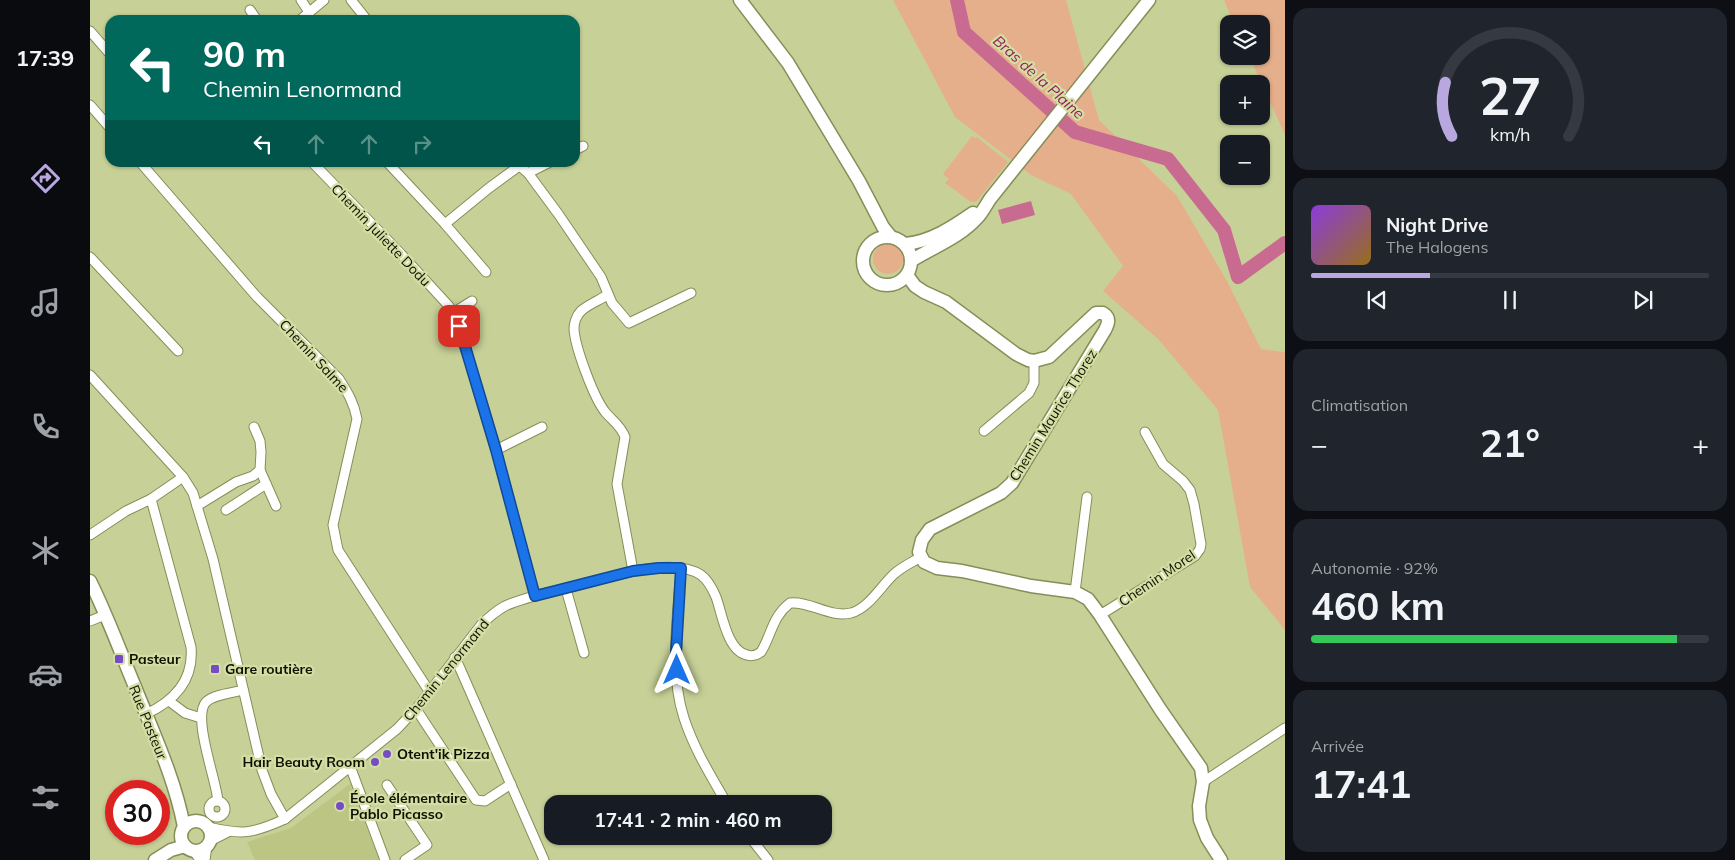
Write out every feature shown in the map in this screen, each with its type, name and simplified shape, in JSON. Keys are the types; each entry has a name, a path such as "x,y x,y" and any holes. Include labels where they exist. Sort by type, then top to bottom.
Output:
{"main road":[{"path":"740,0 788,63 891,237"},
{"path":"911,261 948,241 979,217 990,199 1149,0"},
{"path":"905,244 921,241 950,228 974,213 990,199"},
{"path":"874,210 877,239"},
{"path":"968,227 974,213"},
{"path":"890,285 902,280 907,275 911,261 910,252 905,244 891,237 877,239 866,249 863,264 870,278 883,285 890,285 920,295 938,298"},
{"path":"907,275 914,286 946,302 1016,354 1034,361"},
{"name":"Chemin Maurice Thorez","path":"921,557 920,545 930,529 1001,493 1012,482 1105,330 1109,322 1107,317 1101,312 1093,315 1056,352 1049,357 1034,361"},
{"path":"921,557 924,562 937,568 962,571 1031,586 1075,592 1088,599 1160,709 1198,762 1203,782 1199,806 1200,820 1207,838 1221,860"},
{"name":"Rue Pasteur","path":"90,581 146,714 171,780 190,841"},
{"path":"155,860 190,841 200,822 208,827 210,837 208,844 199,851 190,841"}],"street":[{"path":"301,0 309,12"},
{"path":"306,15 324,0"},
{"path":"351,0 363,15"},
{"path":"250,10 254,15"},
{"path":"90,31 105,48"},
{"path":"90,105 105,122"},
{"name":"Chemin Salme","path":"144,167 258,297 339,379 350,395 357,419 333,525 338,550 430,691"},
{"name":"Chemin Juliette Dodu","path":"317,167 401,254 453,313 459,326 496,450 535,596"},
{"path":"392,167 445,224 486,272"},
{"path":"445,224 514,167"},
{"path":"521,167 528,173 590,261 601,277 607,296 612,304 629,323 691,293"},
{"path":"528,173 540,167"},
{"path":"90,258 178,351"},
{"path":"607,296 581,311 574,328 575,337 591,387 606,413 618,424 625,437 617,484 633,571"},
{"path":"453,313 472,301"},
{"path":"984,431 1029,393 1034,383 1034,361"},
{"path":"90,375 183,477 189,486 213,559 266,782 285,820"},
{"path":"254,427 260,446 260,470 276,506"},
{"path":"496,450 542,428"},
{"name":"Chemin Morel","path":"1100,615 1194,556 1200,549 1201,539 1190,490 1184,480 1163,464 1145,432"},
{"path":"197,506 236,482 253,476 260,470"},
{"path":"90,535 126,511 151,499 183,477"},
{"path":"226,510 266,484"},
{"path":"1075,592 1087,498"},
{"path":"146,714 169,701 187,677 192,656 151,499"},
{"name":"Chemin Lenormand","path":"208,827 228,832 247,833 285,820 397,729 416,709 481,625 505,606 535,596 633,571 681,568 701,575 708,582 716,597 726,629 734,646 744,655 753,656 761,652 781,610 790,604 805,604 828,612 851,612 860,608 895,573 921,557"},
{"path":"681,568 676,654 677,686 683,716 692,742 722,795"},
{"path":"566,589 584,654"},
{"path":"90,622 105,615"},
{"path":"455,657 544,860"},
{"path":"218,801 201,718 205,703 212,698 243,690"},
{"path":"169,701 185,713 201,718"},
{"path":"416,709 476,800 485,801 511,784"},
{"path":"1203,782 1285,728"},
{"path":"350,766 385,860"},
{"path":"387,785 427,845 405,860"},
{"name":"Chemin Lenormand","path":"208,844 228,832"},
{"path":"206,860 208,844"},
{"path":"756,845 768,860"}],"shaded area":[{"path":"893,0 1066,0 1099,120 1177,196 1227,281 1261,349 1285,352 1285,630 1250,587 1218,410 1158,339 1103,291 1123,266 1071,194 1031,175 955,117"},
{"path":"1224,0 1285,0 1285,135 1270,102 1270,75 1258,75 1253,65 1270,65 1270,15 1230,15"},
{"path":"972,136 977,137 1008,162 976,202 971,202 945,183 949,179 943,174"},
{"path":"1031,201 1035,215 1002,224 998,210"},
{"path":"888,244 899,248 903,259 899,270 888,274 877,270 873,259 877,248"},
{"name":"École élémentaire Pablo Picasso","path":"350,784 379,860 255,860 247,842 291,828"}],"waterway":[{"name":"Bras de la Plaine","path":"957,0 964,32 1075,132 1168,159 1224,230 1238,277 1285,243"}],"place":[{"name":"Pasteur","path":"119,659"},
{"name":"Gare routière","path":"215,669"},
{"name":"Otent'ik Pizza","path":"387,754"},
{"name":"Hair Beauty Room","path":"375,762"},
{"name":"École élémentaire Pablo Picasso","path":"340,806"}],"route":[{"path":"459,326 496,450 535,596 633,571 681,568 676,654 677,670"}]}
